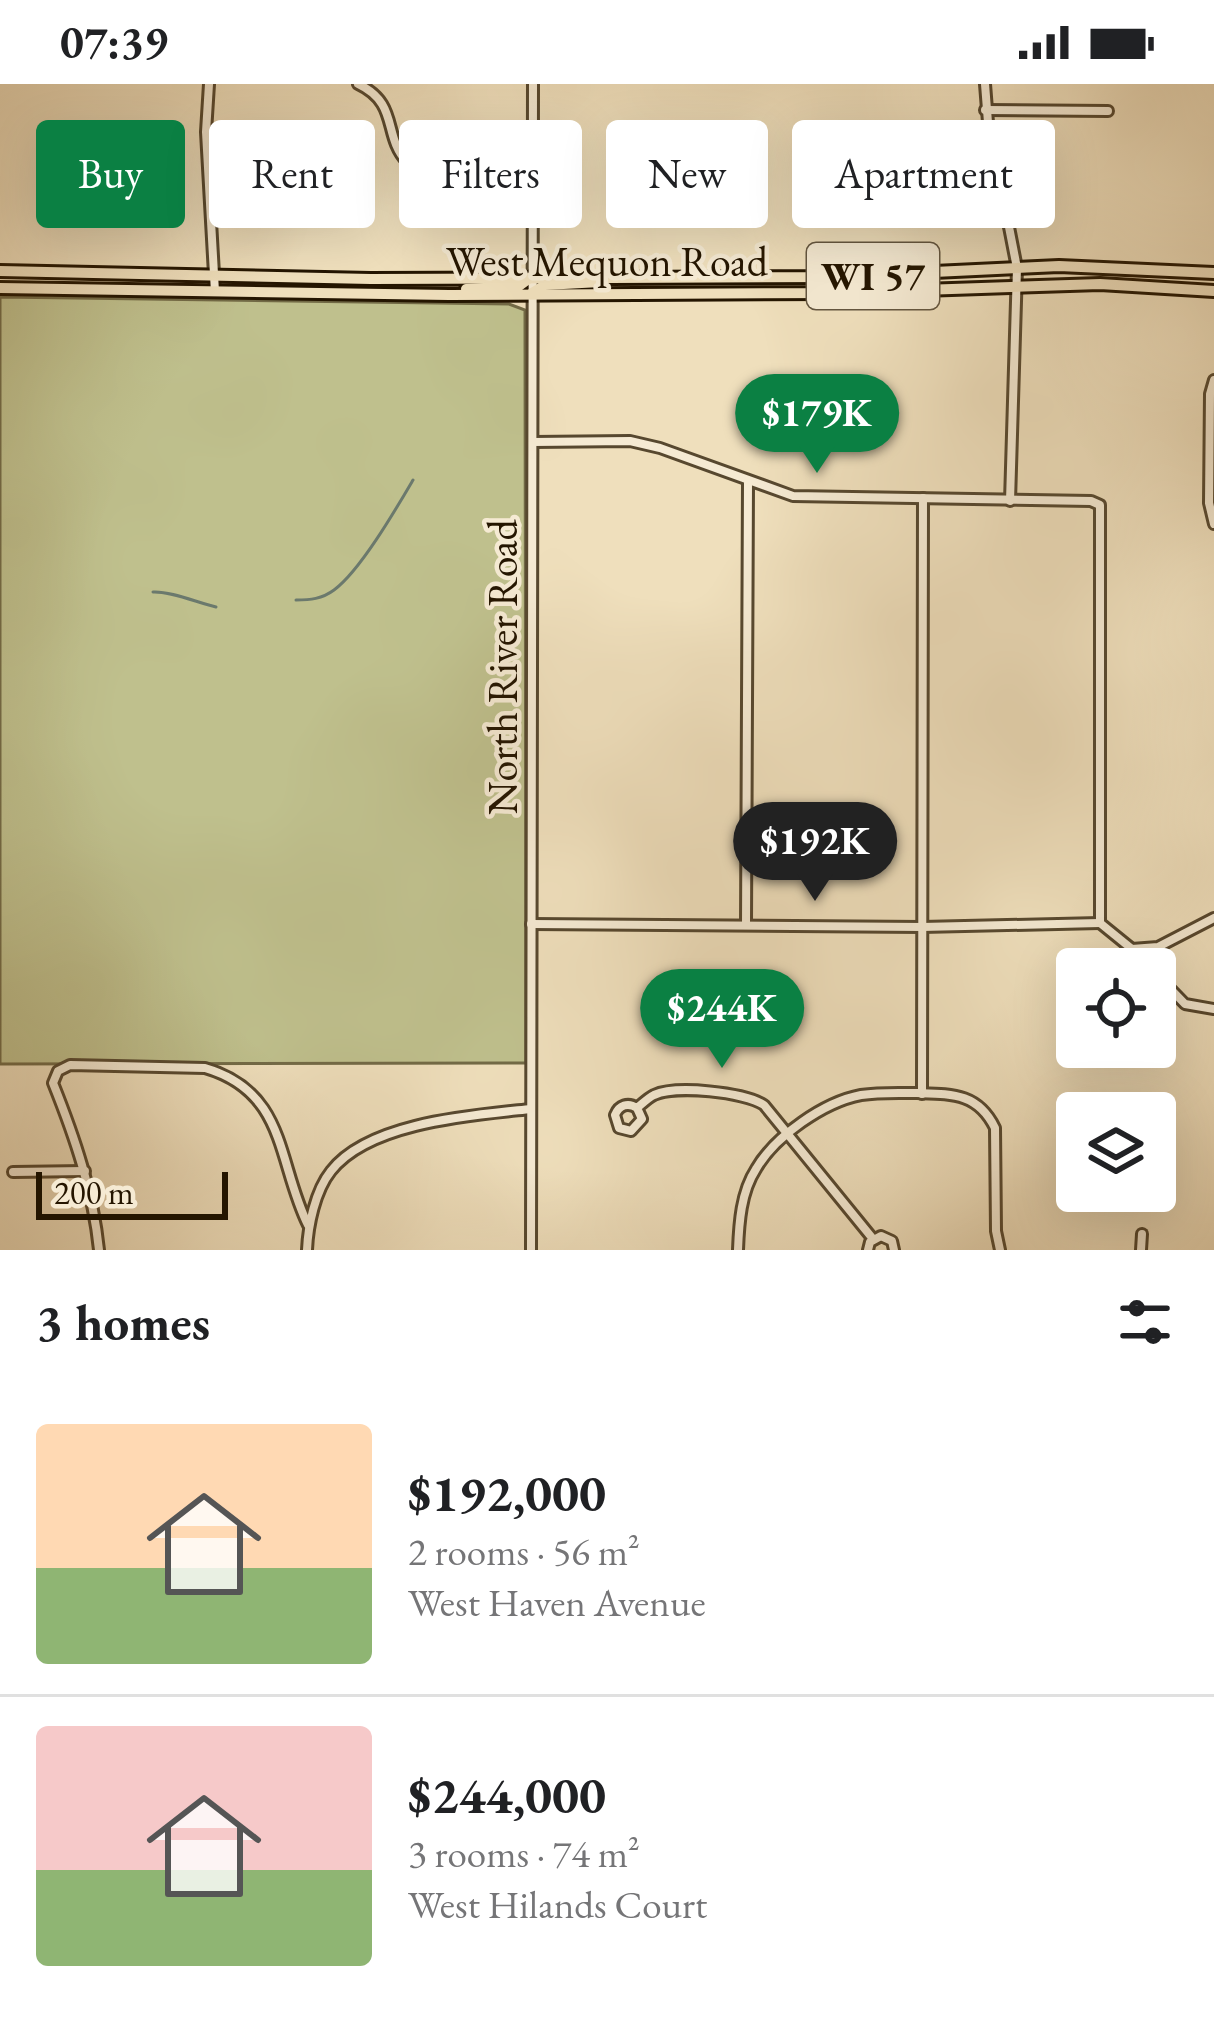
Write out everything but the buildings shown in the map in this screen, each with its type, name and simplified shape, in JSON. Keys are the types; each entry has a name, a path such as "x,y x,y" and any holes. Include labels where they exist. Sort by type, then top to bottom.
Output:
{"main road":[{"name":"West Mequon Road","path":"0,271 371,280 829,278 1096,267 1214,273"},
{"path":"449,295 483,286 519,286 531,277"},
{"path":"531,294 544,285 621,277"},
{"name":"West Mequon Road","path":"0,288 449,295 834,293 1100,284 1214,291"}],"street":[{"path":"208,84 209,163"},
{"path":"358,84 382,100 399,150"},
{"name":"North River Road","path":"532,84 532,120"},
{"path":"985,84 992,174 1017,268 1010,501"},
{"path":"985,110 1108,110"},
{"path":"278,190 288,201 280,213 239,203 278,190"},
{"path":"214,228 215,292"},
{"name":"North River Road","path":"531,228 531,1250"},
{"path":"1214,380 1209,503 1214,524"},
{"path":"533,442 629,441 793,496 1091,501 1100,505 1100,922"},
{"path":"746,925 748,483"},
{"path":"922,1094 923,498"},
{"path":"1141,948 1158,946 1214,918"},
{"path":"531,924 922,927 1100,922 1131,948"},
{"path":"1176,995 1185,1004 1214,1009"},
{"path":"100,1250 85,1171 53,1083 58,1071 70,1064 205,1068 225,1074 274,1120 308,1225"},
{"path":"637,1108 655,1094 734,1093 764,1105 873,1239"},
{"path":"738,1250 743,1201 754,1171 788,1134 858,1096 955,1093 988,1113 995,1128 1000,1250"},
{"path":"307,1250 308,1225 328,1173 342,1160 372,1142 460,1115 531,1109"},
{"path":"13,1172 85,1171"},
{"path":"1141,1250 1142,1234"},
{"path":"873,1239 889,1238 895,1250"},
{"path":"868,1250 873,1239"}],"green space":[{"path":"0,297 509,304 525,310 526,1063 0,1064"}],"waterway":[{"path":"296,600 325,595 344,581 413,480"},
{"path":"153,592 216,607"}]}
